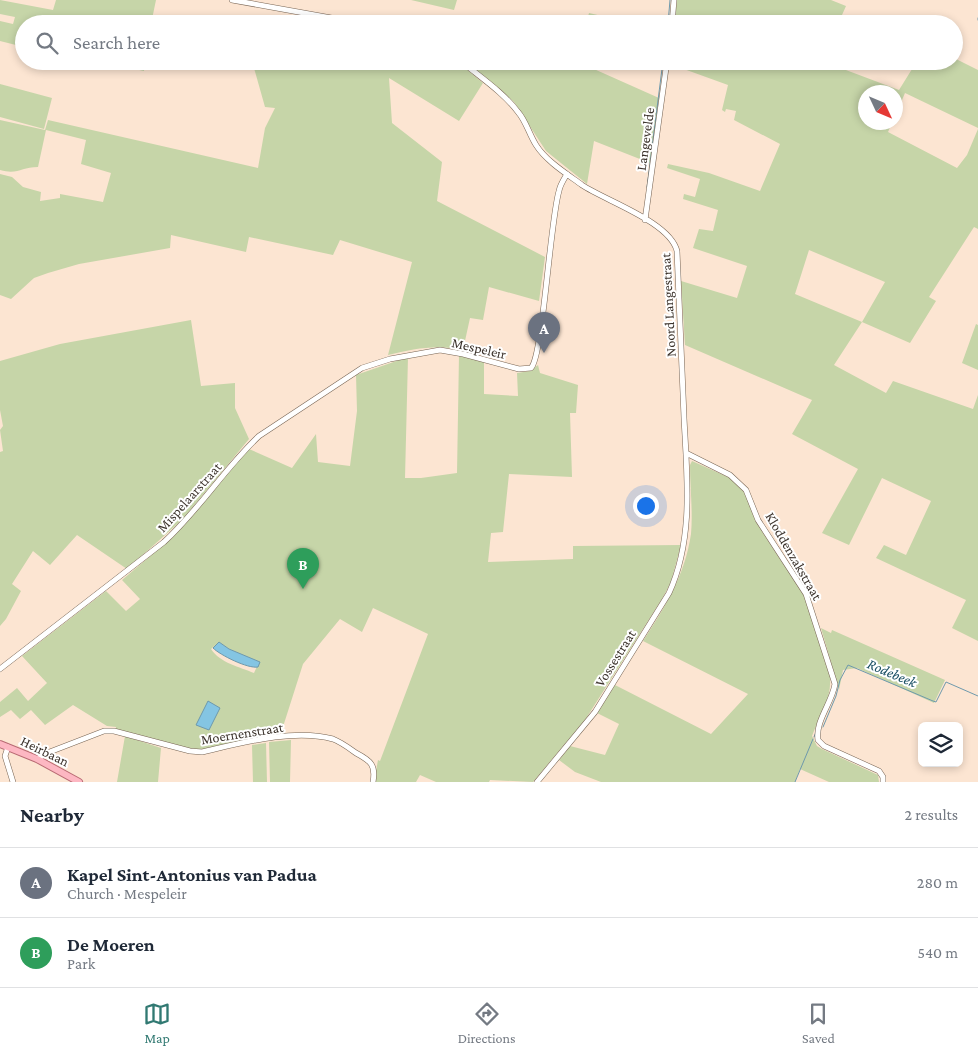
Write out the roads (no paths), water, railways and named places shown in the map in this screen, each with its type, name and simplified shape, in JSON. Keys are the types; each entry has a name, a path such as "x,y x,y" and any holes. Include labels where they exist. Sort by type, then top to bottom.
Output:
{"main road":[{"name":"Heirbaan","path":"0,744 37,759 79,782"}],"street":[{"path":"232,0 314,15"},
{"path":"673,15 674,0"},
{"name":"Noord Langestraat","path":"472,70 512,104 520,113 539,150 567,174 583,186 645,220 672,238 677,251 686,453 686,532"},
{"name":"Langevelde","path":"645,220 666,70"},
{"name":"Mespeleir","path":"346,378 362,368 390,359 440,350 519,369 531,368 536,364 557,199 559,189 567,174"},
{"name":"Mispelaarstraat","path":"0,669 164,542 181,526 245,449 259,436 346,378"},
{"name":"Kloddenzakstraat","path":"686,453 730,475 746,490 758,520 806,594 835,684 834,694 818,729 818,740 824,746 879,771 883,777 883,782"},
{"name":"Vossestraat","path":"537,782 595,712 669,593 676,578 686,532"},
{"name":"Moernenstraat","path":"37,759 47,753 104,731 114,731 190,751 202,752 282,737 319,737 337,741 370,760 375,770 373,782"},
{"path":"8,747 5,753 12,782"},
{"path":"0,754 8,766"}],"water":[{"path":"219,642 229,649 260,662 258,667 241,664 213,648"},
{"path":"208,701 220,708 209,730 196,725"}],"waterway":[{"path":"669,15 670,0"},
{"path":"647,187 662,70"},
{"name":"Rodebeek","path":"823,727 836,696 840,680 848,665 936,702 946,682 978,696"},
{"name":"Rodebeek","path":"814,737 816,732"},
{"name":"Rodebeek","path":"795,782 813,739"}],"place":[{"name":"Kapel Sint-Antonius van Padua","path":"544,353"},
{"name":"De Moeren","path":"303,589"}]}
